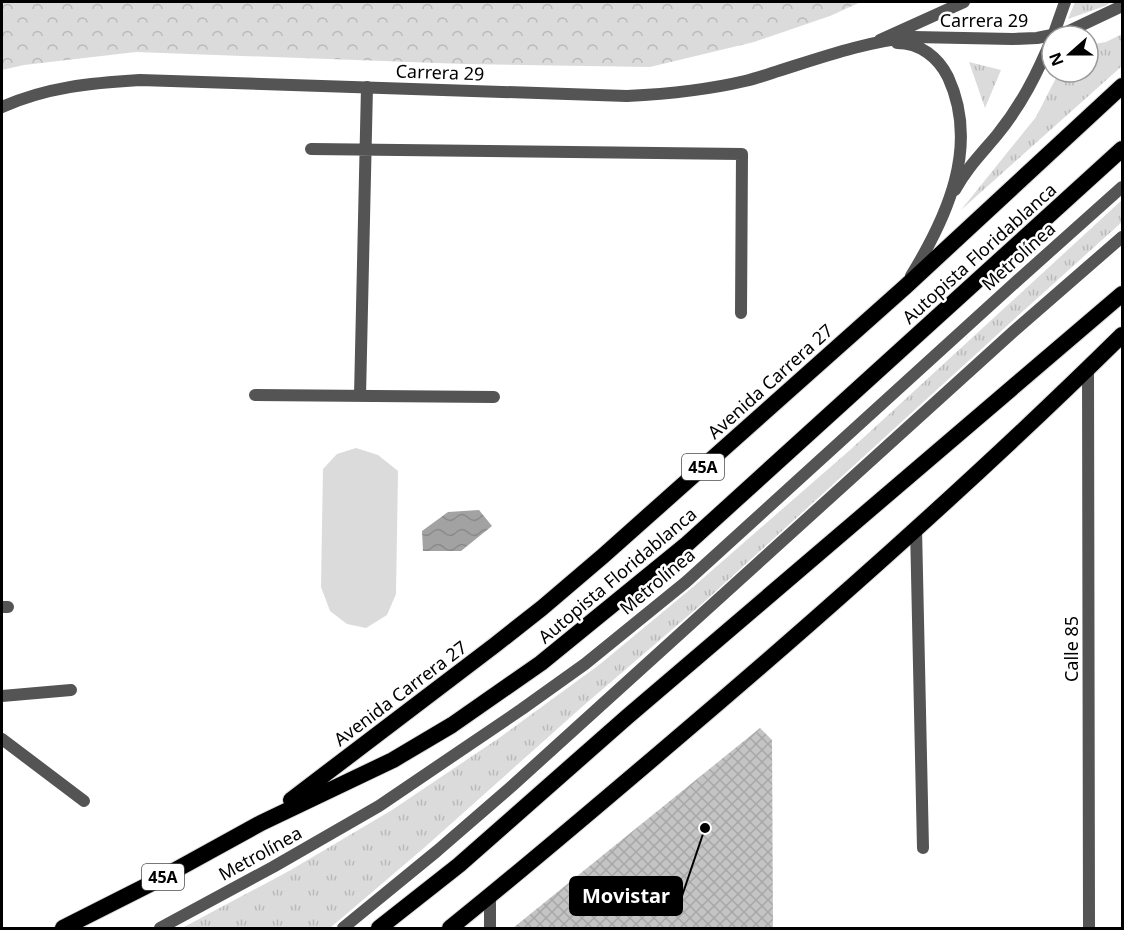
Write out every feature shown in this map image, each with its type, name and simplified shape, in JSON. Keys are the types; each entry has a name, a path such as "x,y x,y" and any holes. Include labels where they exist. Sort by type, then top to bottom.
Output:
{"highway":[{"name":"Avenida Carrera 27","path":"261,823 495,645 603,556 905,286 1122,86"},
{"name":"Autopista Floridablanca","path":"63,928 152,883 261,823 393,760 452,725 542,663 687,544 1122,149"},
{"path":"380,928 459,865 627,717 1122,294"},
{"path":"450,928 748,678 1032,423 1122,335"}],"street":[{"path":"875,42 964,2"},
{"path":"1057,24 1065,2"},
{"name":"Carrera 29","path":"1085,24 1122,6"},
{"name":"Carrera 29","path":"2,107 19,99 57,88 131,80 627,96 690,91 746,81 875,42 914,37 1040,37"},
{"name":"Carrera 29","path":"875,42 916,46 930,54 943,68 953,88 959,109 961,132 959,158 950,199 932,240 905,286"},
{"path":"950,199 962,177 998,134 1025,95 1040,66"},
{"path":"360,396 367,87"},
{"path":"311,149 742,154 741,313"},
{"name":"Metrolínea","path":"160,928 379,806 585,664 686,582 1122,187"},
{"path":"343,928 512,786 1005,339 1122,237"},
{"name":"Calle 85","path":"1088,369 1089,928"},
{"path":"255,395 494,397"},
{"path":"916,528 923,848"},
{"path":"2,696 71,690"},
{"path":"2,739 84,801"},
{"path":"490,896 490,928"}],"green space":[{"path":"2,2 861,2 830,16 754,42 650,67 464,64 136,52 24,65 2,70"},
{"path":"1075,2 1111,2 1068,19"},
{"path":"1122,34 1122,66 961,210 1036,117 1053,84 1100,84 1100,43"},
{"path":"969,62 1001,70 985,108"},
{"path":"1122,200 1122,222 703,603 330,928 182,928 289,871 392,810 499,738 599,665 693,587 850,450"},
{"path":"356,448 378,455 398,471 396,594 387,615 366,628 347,624 330,611 321,587 323,469 337,454"}],"water":[{"path":"479,510 492,526 461,551 423,551 422,531 448,512"}],"building":[{"path":"760,728 772,740 773,928 513,928"}],"place":[{"name":"Movistar","path":"705,828"}]}
